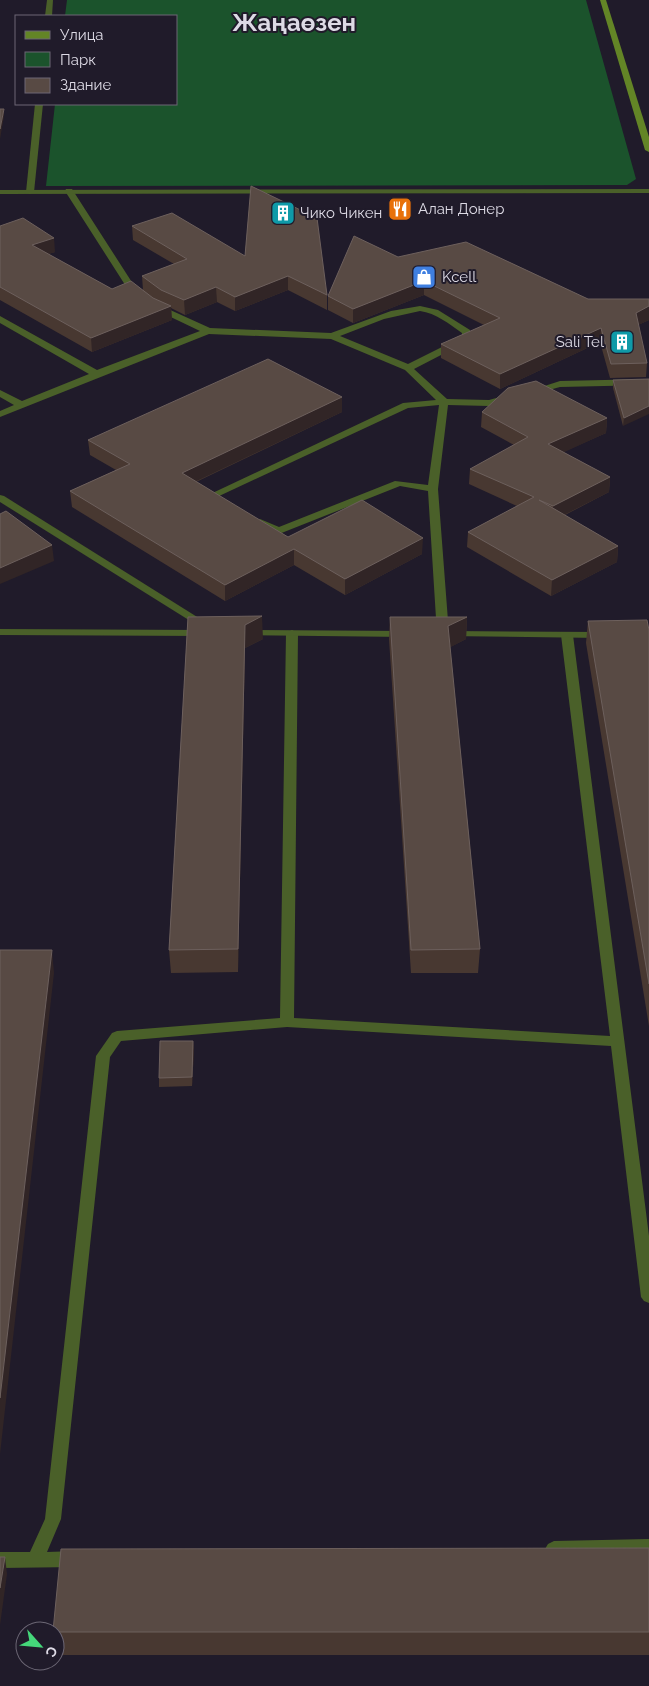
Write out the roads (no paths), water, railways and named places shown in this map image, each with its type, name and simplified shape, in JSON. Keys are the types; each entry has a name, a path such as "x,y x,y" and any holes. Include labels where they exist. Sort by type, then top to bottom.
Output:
{"street":[{"path":"49,15 50,0"},
{"path":"603,0 649,150"},
{"path":"30,192 39,105"},
{"path":"69,191 132,289 148,301 208,332"},
{"path":"0,192 649,191"},
{"path":"332,336 395,314 416,309 430,310 467,332 467,338 408,368"},
{"path":"0,319 96,374"},
{"path":"0,414 96,374 208,332 332,336 408,368 444,402"},
{"path":"227,506 210,497 406,405 444,402 489,403 560,384 649,382"},
{"path":"0,393 20,405"},
{"path":"444,402 433,489 438,634 612,635"},
{"path":"253,518 279,531 400,483 433,489"},
{"path":"0,498 217,633 0,632"},
{"path":"6,516 20,510"},
{"path":"236,633 414,634"},
{"path":"287,1022 292,633"},
{"path":"567,634 649,1298"},
{"path":"35,1560 53,1519 103,1056 117,1036 287,1022 617,1041"},
{"path":"539,1549 649,1547"},
{"path":"0,1560 90,1559"}],"place":[{"name":"Алан Донер","path":"400,209"},
{"name":"Чико Чикен","path":"283,213"},
{"name":"Kcell","path":"424,277"},
{"name":"Sali Tel","path":"622,342"}],"district":[{"name":"Жаңаөзен","path":"294,23"}]}
